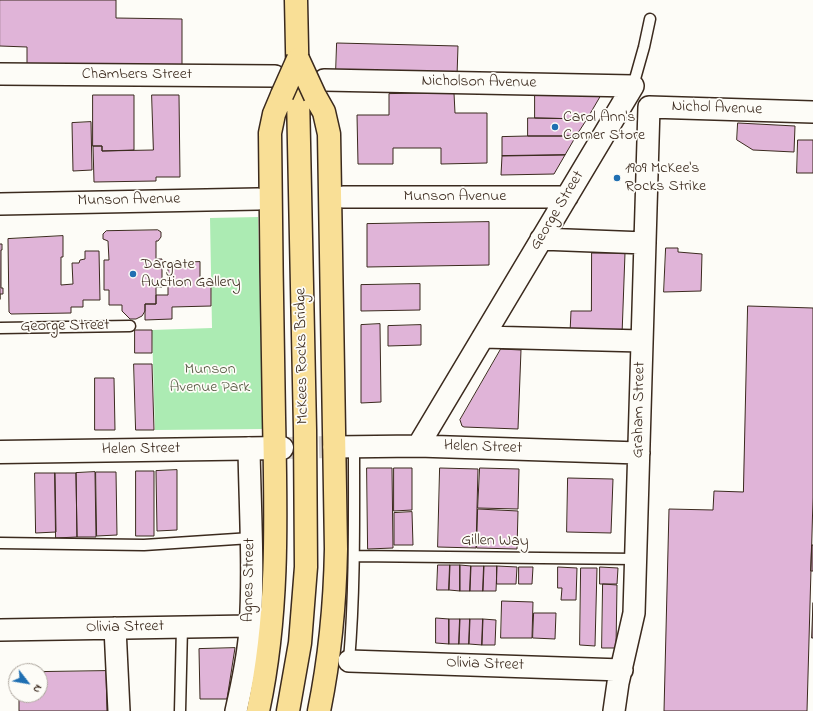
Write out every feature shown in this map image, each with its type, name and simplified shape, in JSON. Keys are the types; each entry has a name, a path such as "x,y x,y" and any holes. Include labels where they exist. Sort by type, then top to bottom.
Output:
{"main road":[{"name":"McKees Rocks Bridge","path":"288,711 300,642 306,567 305,429 296,0"},
{"path":"258,711 264,684 272,620 276,543 278,448 270,133 278,85 298,64 320,88 329,134 339,447 335,587 329,653 319,711"}],"street":[{"name":"Chambers Street","path":"0,74 278,85"},
{"name":"Nicholson Avenue","path":"320,88 633,86"},
{"name":"Nichol Avenue","path":"633,86 649,107 813,112"},
{"name":"George Street","path":"418,446 633,86"},
{"name":"Graham Street","path":"614,711 618,683 634,613 649,107"},
{"name":"Munson Avenue","path":"343,197 567,197"},
{"name":"Munson Avenue","path":"0,204 258,199"},
{"path":"541,239 645,242"},
{"path":"483,337 642,341"},
{"name":"Helen Street","path":"339,447 418,446 639,453"},
{"name":"Agnes Street","path":"236,711 247,654 250,626 252,577 249,448"},
{"name":"Helen Street","path":"0,452 278,448"},
{"name":"Olivia Street","path":"0,630 250,626"},
{"path":"115,628 119,711"},
{"name":"Olivia Street","path":"349,661 622,670"}],"lane":[{"path":"633,86 650,19"},
{"name":"George Street","path":"0,328 130,326"},
{"path":"339,447 354,556 353,607 349,661"},
{"path":"0,543 144,545 251,538"},
{"name":"Gillen Way","path":"354,556 636,559"},
{"path":"180,711 182,627"}],"green space":[{"name":"Munson Avenue Park","path":"258,217 263,429 155,430 152,330 212,328 210,218"}],"building":[{"path":"0,0 116,0 116,18 182,19 182,71 27,70 27,47 0,46"},
{"path":"337,43 458,46 457,76 336,72"},
{"path":"454,93 455,113 487,113 487,163 441,164 441,148 393,148 393,164 358,164 357,115 389,115 389,94"},
{"path":"535,94 601,95 587,119 535,118"},
{"path":"93,95 134,95 134,150 102,151 102,146 93,146"},
{"path":"152,95 179,95 180,177 156,177 156,181 94,182 93,146 102,146 102,151 153,150"},
{"name":"Carol Ann's Corner Store","path":"528,118 587,119 576,136 528,136"},
{"path":"91,122 92,170 73,171 72,123"},
{"path":"738,123 795,126 794,152 753,150 737,140"},
{"path":"576,136 565,155 502,156 502,137"},
{"path":"798,140 813,140 813,173 797,173"},
{"path":"565,155 554,174 501,175 502,156"},
{"path":"489,222 489,265 367,267 367,224"},
{"name":"Dargate Auction Gallery","path":"158,230 161,232 161,237 158,241 156,241 156,259 162,259 162,287 156,287 156,304 145,304 145,311 142,316 136,319 130,319 122,311 122,305 109,305 109,290 104,290 104,260 109,260 108,241 103,239 103,234 106,231"},
{"path":"63,236 61,285 73,284 72,263 79,263 80,260 85,259 85,251 99,251 100,300 83,300 83,307 71,307 71,313 11,314 9,312 8,239"},
{"path":"0,244 2,244 1,288 3,288 3,294 0,294"},
{"path":"666,248 678,248 678,252 702,254 701,291 664,292"},
{"path":"592,253 625,253 622,335 570,333 571,311 591,311"},
{"path":"200,262 200,284 211,283 211,306 172,307 172,319 145,320 145,304 156,304 156,295 168,295 168,263"},
{"path":"420,284 420,310 361,311 361,285"},
{"path":"748,306 813,308 813,498 807,711 664,711 669,509 713,510 714,491 743,492"},
{"path":"380,324 381,402 361,403 361,325"},
{"path":"421,325 421,345 388,346 388,326"},
{"path":"135,330 152,330 152,353 135,353"},
{"path":"501,349 521,350 518,429 464,427 462,426 460,420"},
{"path":"134,364 152,364 154,430 136,430"},
{"path":"95,378 114,378 115,430 95,430"},
{"path":"367,468 392,468 393,548 368,549"},
{"path":"394,468 412,468 412,510 394,511"},
{"path":"440,468 478,469 476,548 438,547"},
{"path":"480,468 519,469 518,509 478,508"},
{"path":"177,470 177,530 157,531 156,471"},
{"path":"136,471 154,471 154,536 136,536"},
{"path":"95,472 96,537 77,537 76,473"},
{"path":"96,472 116,472 117,535 97,536"},
{"path":"35,473 55,473 56,532 36,533"},
{"path":"55,473 76,473 77,537 56,538"},
{"path":"568,478 613,479 611,533 567,532"},
{"path":"478,509 518,511 517,549 477,548"},
{"path":"412,512 413,545 394,545 394,513"},
{"path":"812,545 813,571 811,571"},
{"path":"438,565 450,565 449,590 437,590"},
{"path":"450,565 460,565 460,591 449,590"},
{"path":"460,565 471,566 470,591 460,591"},
{"path":"471,566 484,566 483,591 470,591"},
{"path":"484,566 497,566 496,591 483,591"},
{"path":"497,566 517,567 516,584 497,584"},
{"path":"519,567 533,567 532,584 519,584"},
{"path":"558,567 577,568 576,600 561,600 562,588 558,588"},
{"path":"600,567 618,568 617,584 600,584"},
{"path":"581,568 597,568 595,646 580,645"},
{"path":"603,584 617,585 616,648 602,648"},
{"path":"502,601 533,602 532,638 501,638"},
{"path":"813,603 813,638 812,638"},
{"path":"534,613 556,613 555,639 533,638"},
{"path":"436,618 449,619 449,644 436,643"},
{"path":"449,619 460,619 459,644 449,644"},
{"path":"460,619 470,619 469,644 459,644"},
{"path":"470,619 483,619 482,645 469,644"},
{"path":"483,619 496,620 495,645 482,645"},
{"path":"235,648 227,699 200,699 199,649"},
{"path":"106,671 107,711 19,711 19,703 48,703 48,672"}],"tunnel":[{"path":"258,199 343,197"},
{"path":"286,448 327,447"}],"place":[{"name":"Carol Ann's Corner Store","path":"555,127"},
{"name":"1909 McKee's Rocks Strike","path":"617,178"},
{"name":"Dargate Auction Gallery","path":"133,274"}]}
